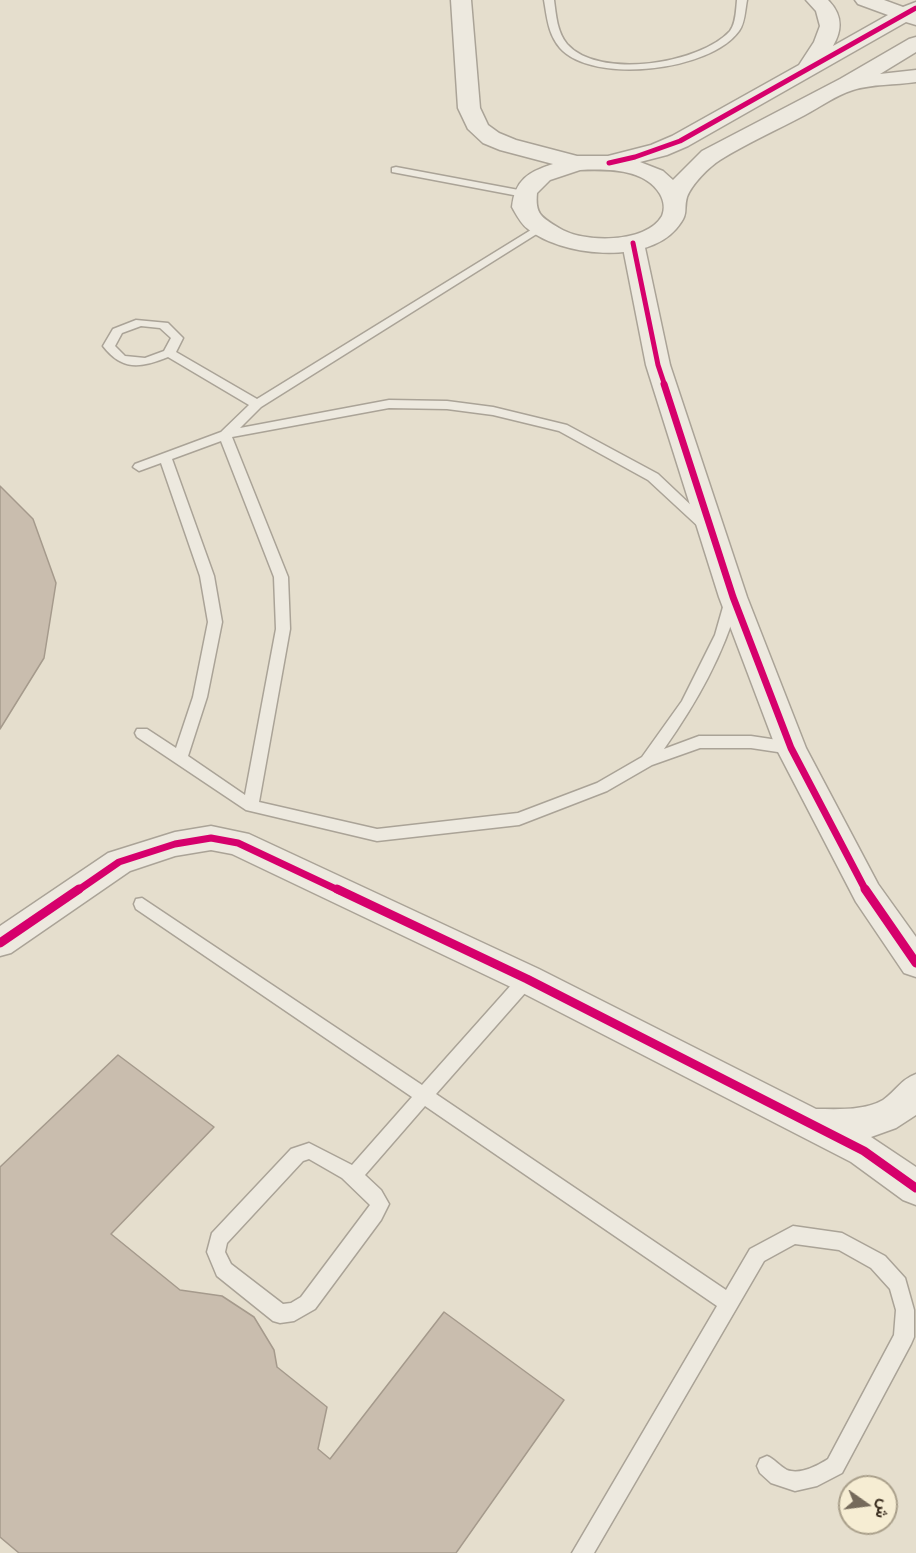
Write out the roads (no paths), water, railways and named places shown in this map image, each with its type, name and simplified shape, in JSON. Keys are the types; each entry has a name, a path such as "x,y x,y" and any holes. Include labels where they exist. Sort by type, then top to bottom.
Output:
{"street":[{"path":"460,0 469,108 479,129 508,146 577,163 609,162 635,157 680,141 807,69 912,14"},
{"path":"807,69 830,34 830,19 822,4 816,0"},
{"path":"865,0 912,14"},
{"path":"675,198 683,183 710,156 848,84 916,43"},
{"path":"848,84 916,76"},
{"path":"577,163 542,174 530,184 524,194 523,206 528,218 538,228 572,243 592,246 633,243 663,229 672,220 676,209 675,198 669,188 644,171 609,162"},
{"path":"633,243 658,365 733,597 791,748 867,893 916,963"},
{"path":"0,942 119,862 175,844 211,838 238,843 527,979 814,1125 864,1151 916,1188"},
{"path":"814,1125 870,1123 891,1113 916,1089"},
{"path":"864,1151 916,1162"}],"lane":[{"path":"549,0 552,28 568,50 598,64 636,67 686,60 717,47 737,30 742,0"},
{"path":"396,170 524,194"},
{"path":"225,435 257,404 538,228"},
{"path":"140,322 164,325 177,338 169,353 146,362 120,359 109,346 117,331 140,322"},
{"path":"169,353 257,404"},
{"path":"139,466 225,435 389,404 447,405 493,411 563,428 653,477 711,530"},
{"path":"225,435 281,577 283,629 251,806"},
{"path":"165,457 207,576 215,622 200,697 180,758"},
{"path":"647,761 688,704 722,635 733,597"},
{"path":"142,733 251,806 377,835 519,819 592,791 647,761 699,742 751,742 791,748"},
{"path":"142,904 730,1304"},
{"path":"352,1177 527,979"},
{"path":"309,1151 321,1155 352,1177 375,1192 380,1204 375,1214 308,1303 294,1312 280,1314 224,1270 216,1252 219,1239 297,1155 309,1151"},
{"path":"582,1553 757,1255 793,1235 842,1242 878,1262 898,1284 905,1310 904,1337 835,1466 822,1476 783,1479 767,1466"}]}
